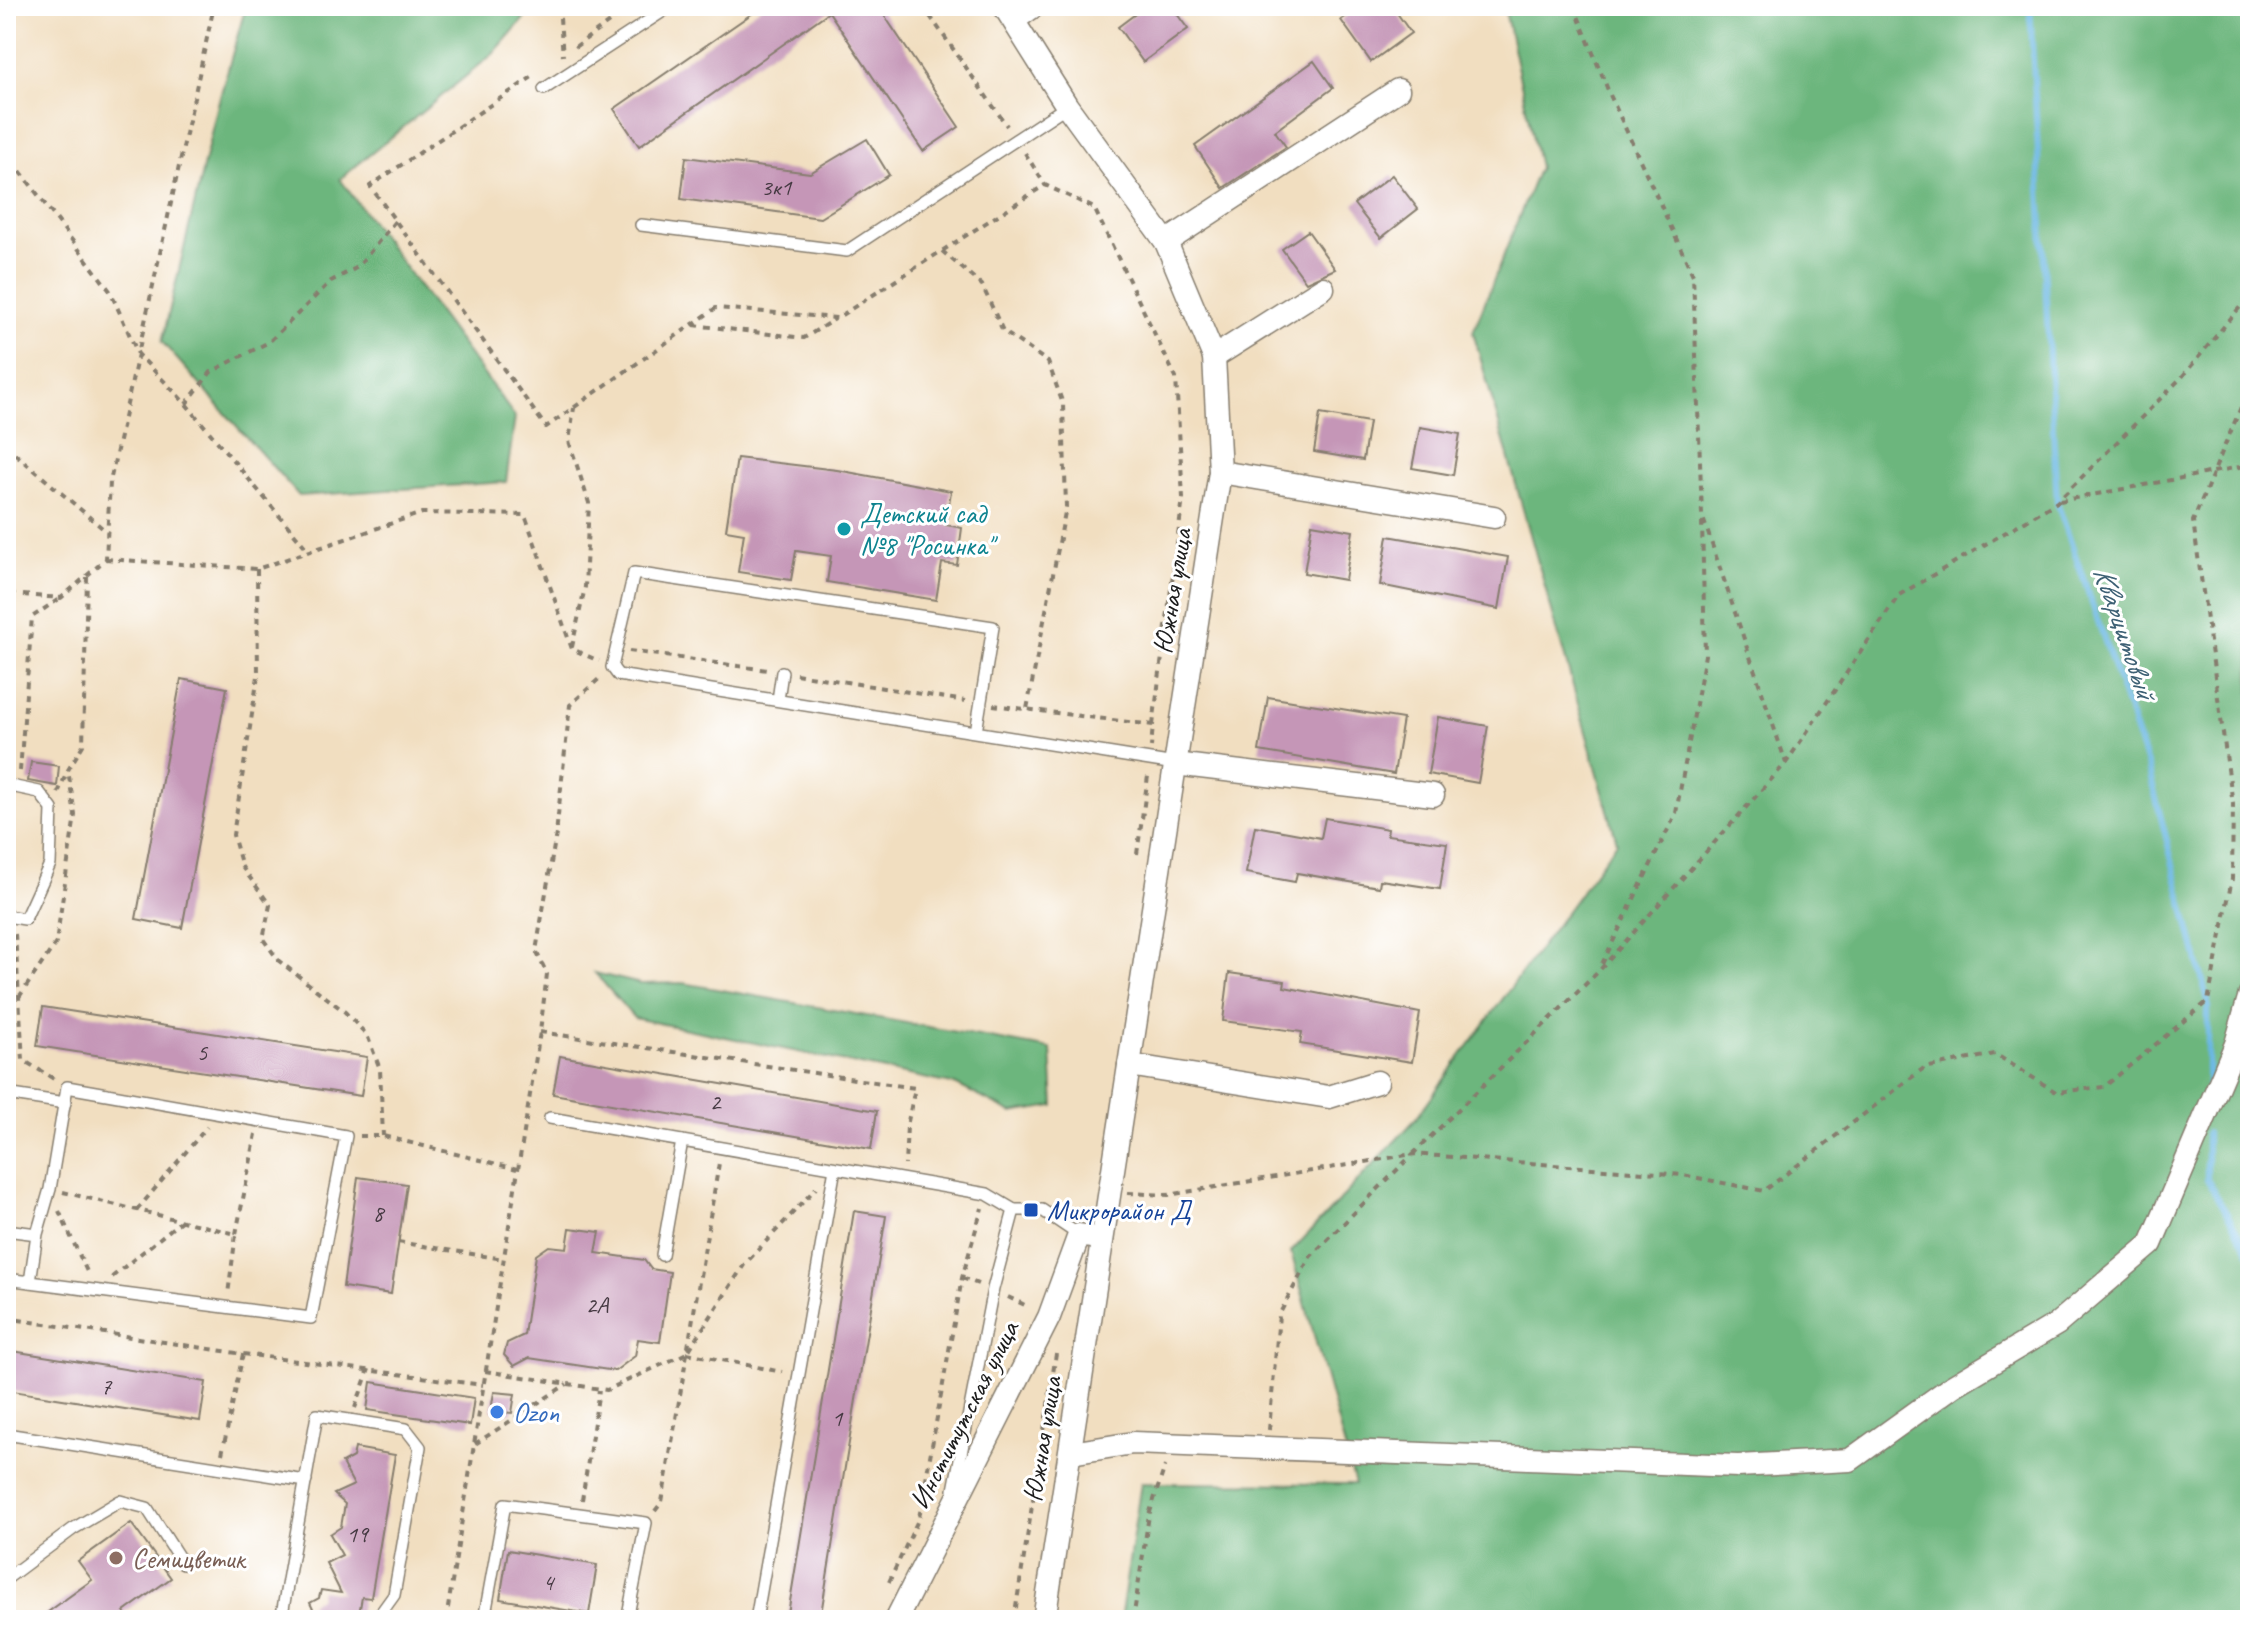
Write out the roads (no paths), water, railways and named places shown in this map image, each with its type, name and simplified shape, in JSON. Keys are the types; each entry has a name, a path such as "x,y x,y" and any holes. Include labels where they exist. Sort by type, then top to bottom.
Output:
{"street":[{"path":"1009,13 1034,6"},
{"name":"Южная улица","path":"1009,13 1067,106 1166,242 1214,357 1220,472 1044,1620"},
{"path":"1166,242 1398,90"},
{"path":"1214,357 1323,288"},
{"path":"1220,472 1494,517"},
{"path":"1175,764 1433,795"},
{"path":"1071,1453 1133,1443 1738,1466 1850,1460 1953,1386 2057,1324 2151,1244 2236,1044 2250,994"},
{"path":"1129,1065 1329,1097 1377,1082"},
{"path":"1079,1235 1102,1239"},
{"name":"Институтская улица","path":"896,1620 1049,1317 1079,1235"}],"lane":[{"path":"544,89 671,6"},
{"path":"641,225 847,251 1067,106"},
{"path":"976,732 993,627 634,573 612,667 618,675 1175,764"},
{"path":"6,609 8,594"},
{"path":"778,700 782,672"},
{"path":"6,785 39,792 52,809 50,864 25,919 6,916"},
{"path":"6,1279 311,1318 346,1136 67,1087 30,1282"},
{"path":"6,1094 65,1103"},
{"path":"550,1118 987,1194 1014,1210 1042,1210 1079,1235"},
{"path":"662,1255 682,1141"},
{"path":"756,1620 835,1168"},
{"path":"950,1508 993,1289 1014,1210"},
{"path":"6,1230 37,1234"},
{"path":"281,1620 317,1415 406,1429 420,1447 394,1595 376,1620"},
{"path":"6,1434 306,1481"},
{"path":"6,1579 73,1529 120,1501 147,1508 183,1564"},
{"path":"484,1620 505,1504 646,1523 627,1620"}],"waterway":[{"name":"Кварцитовый","path":"2030,6 2057,502 2148,767 2208,1001 2208,1090"},
{"name":"Кварцитовый","path":"2207,1133 2207,1179 2250,1254"}],"place":[{"name":"Детский сад №8 \"Росинка\"","path":"844,529"},
{"name":"Микрорайон Д","path":"1031,1210"},
{"name":"Ozon","path":"497,1412"},
{"name":"Семицветик","path":"116,1558"}]}
